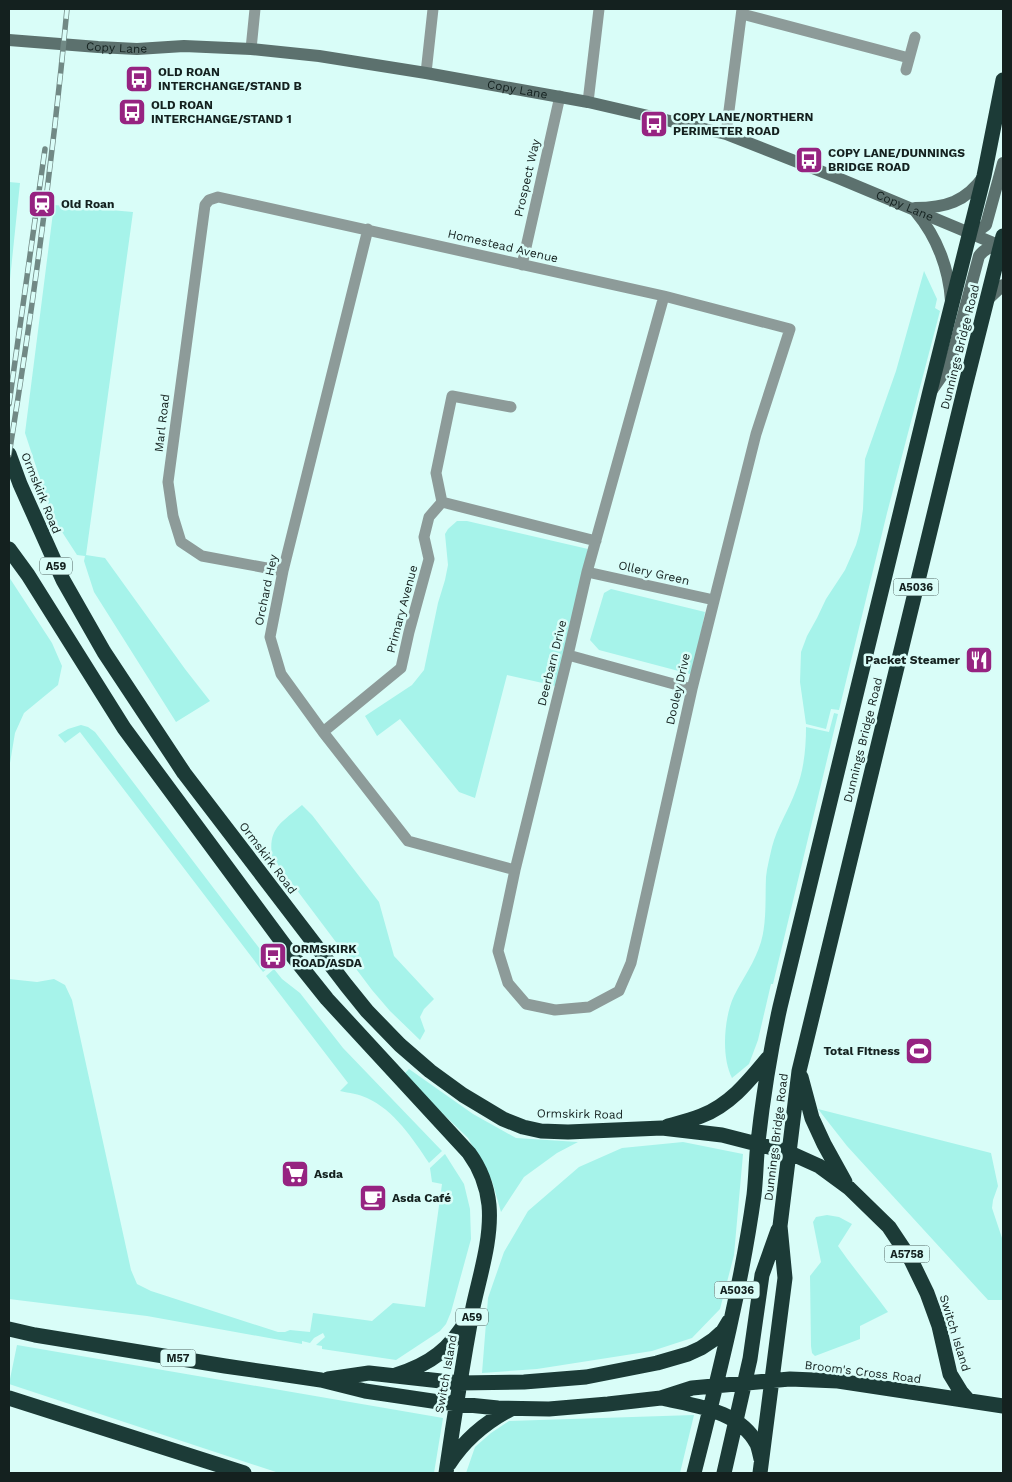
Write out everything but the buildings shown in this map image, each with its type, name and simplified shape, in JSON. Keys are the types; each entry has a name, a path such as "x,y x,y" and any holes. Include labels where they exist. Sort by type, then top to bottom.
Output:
{"highway":[{"name":"Dunnings Bridge Road","path":"769,1057 929,394 984,176 1003,80"},
{"name":"Dunnings Bridge Road","path":"780,1226 799,1071 1002,243"},
{"name":"Ormskirk Road","path":"9,454 62,580 116,672 184,773 340,978 367,1011 400,1046 463,1095 503,1119 523,1127 542,1131 568,1132 662,1128"},
{"name":"Switch Island","path":"9,549 28,575 124,728 291,954 327,999 476,1162 486,1188 490,1219 459,1383 447,1471"},
{"path":"662,1128 703,1116 729,1100 746,1086 769,1057"},
{"name":"A5036","path":"694,1473 732,1316 754,1194 757,1144 769,1057"},
{"name":"A5758","path":"799,1071 812,1118 824,1144 849,1188"},
{"name":"A59","path":"662,1128 722,1135 757,1144"},
{"name":"Switch Island","path":"757,1144 788,1152 819,1166 849,1188 889,1227 911,1260 927,1293 939,1326 950,1374 968,1400"},
{"path":"724,1473 746,1382 762,1275 780,1226"},
{"name":"A5036","path":"761,1467 785,1278 780,1226"},
{"name":"M57","path":"392,1376 406,1372 431,1360 448,1346 461,1329 473,1308"},
{"path":"459,1383 524,1382 586,1377 658,1363 701,1348 723,1331 732,1316"},
{"name":"M57","path":"9,1329 168,1357 321,1380 366,1391 457,1404"},
{"name":"M57","path":"321,1380 369,1373 459,1383"},
{"name":"Broom's Cross Road","path":"660,1398 692,1388 790,1379 838,1381 1003,1406"},
{"path":"9,1398 244,1473"},
{"path":"457,1404 549,1409 660,1398 710,1409 736,1422 757,1444 761,1467"},
{"path":"447,1471 458,1450 472,1436 492,1419 513,1408"}],"main road":[{"name":"Copy Lane","path":"9,40 137,49 184,46 251,49 319,56 560,96 726,134 838,178 969,233 1002,243"},
{"path":"969,233 979,230 986,225 1003,163"},
{"path":"913,209 950,204 971,192 984,176"},
{"path":"913,209 932,234 942,256 951,306"},
{"path":"929,394 950,364 979,256 981,253 1002,243"},
{"path":"987,300 1003,285"}],"street":[{"path":"251,49 255,9"},
{"path":"426,73 433,9"},
{"path":"588,102 599,9"},
{"path":"726,134 742,11 909,58"},
{"path":"906,70 915,37"},
{"name":"Prospect Way","path":"522,265 560,96"},
{"name":"Homestead Avenue","path":"209,200 218,197 368,230 664,296 790,329"},
{"name":"Marl Road","path":"209,200 205,205 168,482 173,516 181,542 202,556 283,570"},
{"name":"Orchard Hey","path":"368,230 283,570 270,637 281,674 323,732 408,841 515,870"},
{"name":"Deerbarn Drive","path":"555,1010 526,1004 508,983 498,951 515,870 587,572 664,296"},
{"name":"Dooley Drive","path":"555,1010 590,1007 619,991 631,962 692,689 714,600 756,434 790,329"},
{"path":"511,408 452,396 436,472 442,502 596,541"},
{"name":"Primary Avenue","path":"323,732 401,668 429,560 424,537 429,517 442,502"},
{"name":"Ollery Green","path":"587,572 714,600"},
{"path":"568,655 692,689"}],"shaded area":[{"path":"9,182 20,183 9,289"},
{"path":"54,205 133,212 86,555 105,558 210,701 176,722 94,592 84,561 85,556 77,555 53,518 25,433"},
{"path":"924,271 937,299 935,308 940,311 887,513 839,710 831,709 826,729 806,724 800,682 801,652 826,599 845,570 856,545 863,509 865,459 896,371"},
{"path":"457,521 467,521 588,549 556,686 507,675 475,798 459,792 400,719 377,736 365,716 412,685 424,670 448,565 445,534"},
{"path":"9,577 52,643 62,666 58,685 24,713 15,733 9,769"},
{"path":"611,589 705,612 694,669 690,674 599,650 590,640 604,593"},
{"path":"834,713 838,714 758,1040 749,1064 732,1078 726,1059 726,1026 734,996 761,942 765,918 766,877 772,847 801,775 806,727 829,732"},
{"path":"81,725 95,732 272,965 263,972 80,732 65,743 58,735 68,729"},
{"path":"302,805 312,815 379,902 394,956 434,999 424,1009 420,1017 425,1031 420,1040 390,1011 372,990 272,857 271,847 274,833 282,822"},
{"path":"274,969 282,979 300,993 343,1048 442,1151 429,1163 402,1126 386,1110 364,1097 340,1091 348,1083 266,976"},
{"path":"9,979 37,982 54,979 65,985 72,1000 131,1270 137,1284 151,1291 278,1332 290,1330 310,1332 313,1313 372,1321 393,1303 425,1307 442,1184 432,1182 430,1168 445,1154 464,1184 470,1209 471,1239 446,1324 440,1331 396,1360 322,1349 322,1346 316,1345 325,1337 323,1333 314,1338 310,1343 302,1341 302,1344 147,1316 9,1299"},
{"path":"409,1069 473,1114 516,1138 578,1142 557,1153 524,1177 501,1212 492,1181 468,1138 403,1075"},
{"path":"818,1109 991,1153 998,1186 992,1208 1003,1241 1003,1300 988,1300 847,1146"},
{"path":"683,1142 743,1154 734,1255 720,1309 692,1338 652,1351 537,1369 482,1373 488,1298 504,1252 528,1211 579,1167 622,1148"},
{"path":"827,1215 839,1217 852,1224 838,1246 888,1312 860,1326 860,1339 815,1356 812,1353 811,1346 810,1276 821,1262 813,1222 816,1217"},
{"path":"17,1345 443,1418 434,1473 279,1473 9,1384"},
{"path":"694,1415 680,1473 466,1473 475,1447 509,1421"}],"railway":[{"path":"9,455 42,232 67,9"},
{"path":"9,404 45,149"}],"place":[{"name":"OLD ROAN INTERCHANGE/STAND B","path":"139,79"},
{"name":"OLD ROAN INTERCHANGE/STAND 1","path":"132,112"},
{"name":"COPY LANE/NORTHERN PERIMETER ROAD","path":"654,124"},
{"name":"COPY LANE/DUNNINGS BRIDGE ROAD","path":"809,160"},
{"name":"Old Roan","path":"42,204"},
{"name":"Packet Steamer","path":"979,660"},
{"name":"ORMSKIRK ROAD/ASDA","path":"273,956"},
{"name":"Total Fitness","path":"919,1051"},
{"name":"Asda","path":"295,1174"},
{"name":"Asda Café","path":"373,1198"}]}
